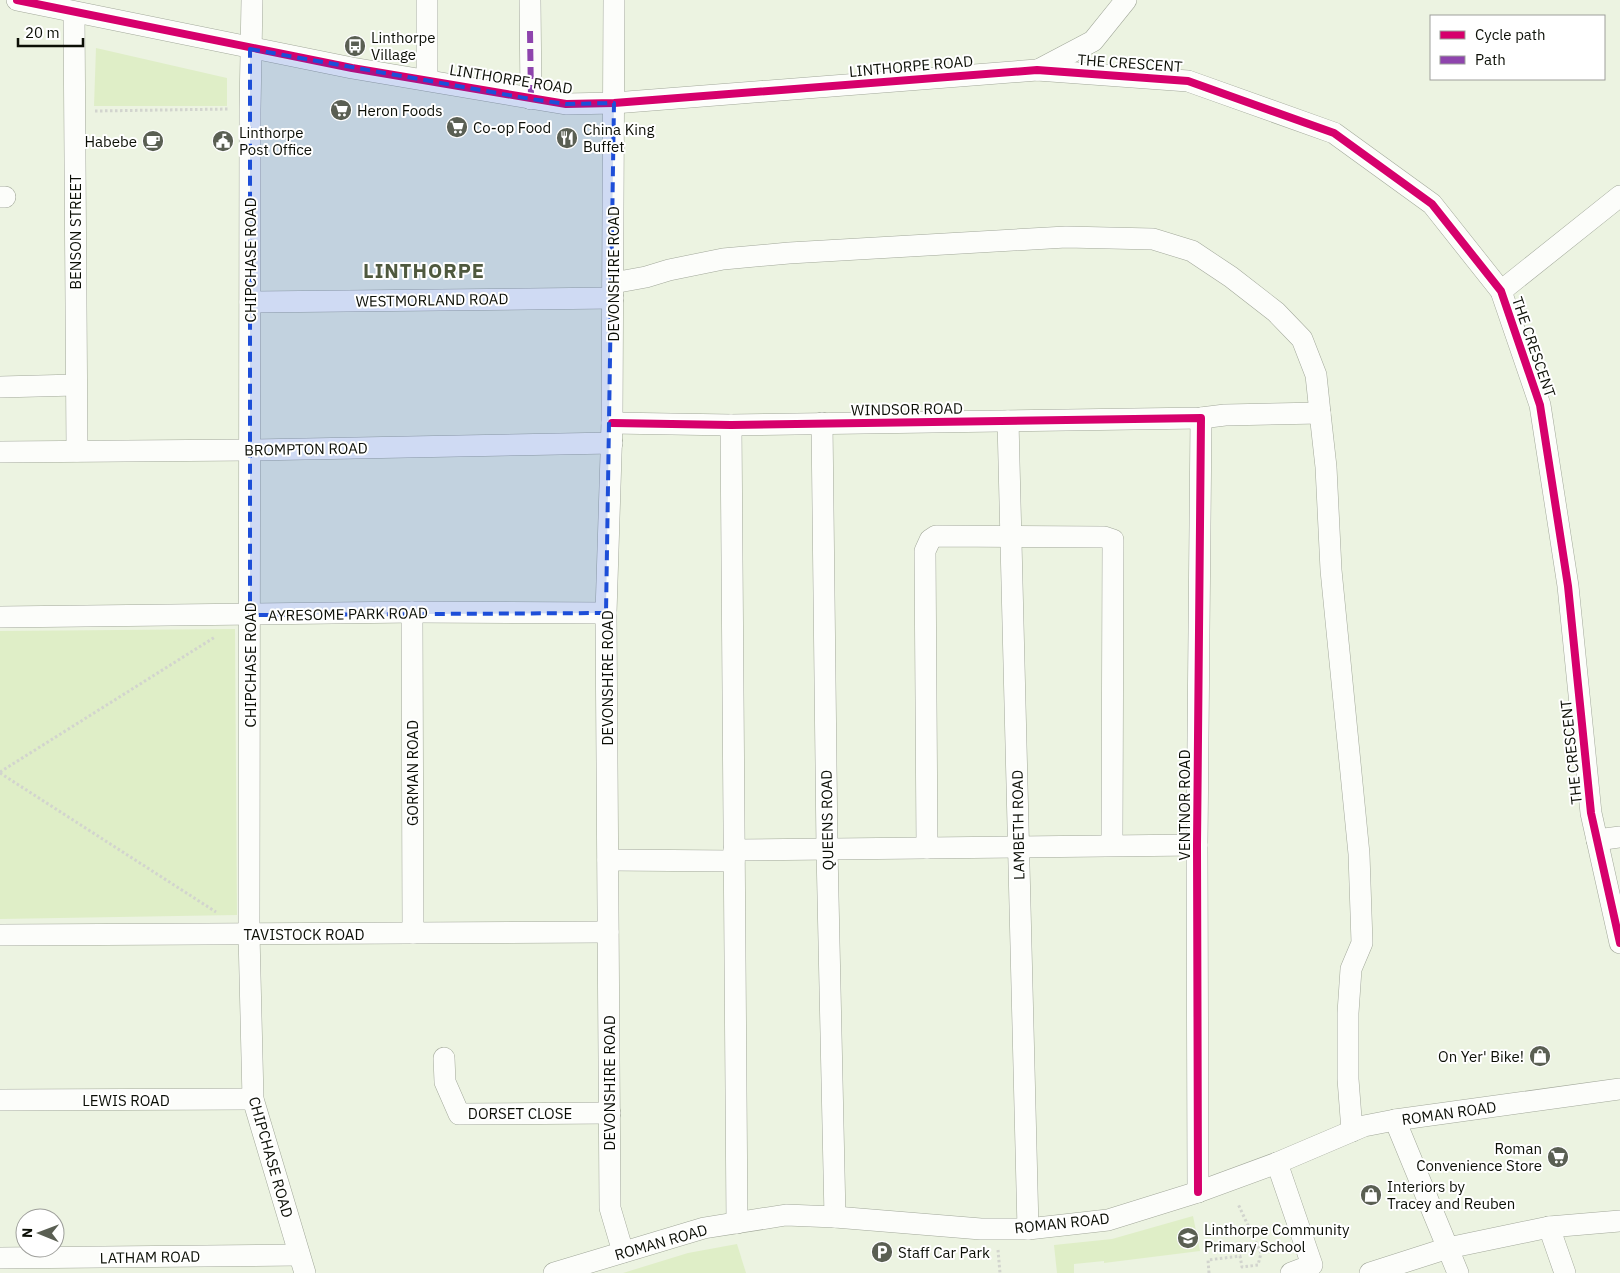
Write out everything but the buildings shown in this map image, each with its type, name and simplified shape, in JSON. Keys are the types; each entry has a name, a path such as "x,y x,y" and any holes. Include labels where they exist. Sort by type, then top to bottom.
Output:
{"street":[{"name":"LINTHORPE ROAD","path":"17,0 250,49 566,104 614,103 1037,70"},
{"name":"CHIPCHASE ROAD","path":"252,0 250,49 249,934 253,1099 302,1264"},
{"path":"426,0 427,80"},
{"path":"530,0 531,99"},
{"name":"DEVONSHIRE ROAD","path":"614,0 612,433 606,613 608,932 610,1208 623,1252"},
{"path":"1037,70 1093,41 1126,0"},
{"name":"BENSON STREET","path":"74,12 77,451"},
{"name":"THE CRESCENT","path":"1037,70 1188,81 1334,133 1432,204 1501,291 1540,405 1568,586 1591,813 1620,944"},
{"path":"1501,291 1620,196"},
{"name":"WESTMORLAND ROAD","path":"250,302 613,290 669,270 724,259 789,253 1066,236 1153,239 1192,250 1231,277 1276,312 1302,339 1316,375 1327,477 1331,570 1359,854 1362,943 1351,969 1348,1013 1348,1079 1352,1131"},
{"path":"0,386 76,385"},
{"name":"WINDSOR ROAD","path":"612,433 731,425 1201,418 1225,415 1320,412"},
{"name":"VENTNOR ROAD","path":"1198,1192 1197,845 1201,418"},
{"name":"LAMBETH ROAD","path":"1008,421 1028,1229"},
{"name":"QUEENS ROAD","path":"822,424 827,850 835,1217"},
{"path":"731,425 736,1223"},
{"name":"BROMPTON ROAD","path":"0,452 250,450 612,433"},
{"path":"927,848 925,551 930,540 936,536 1104,537 1112,540 1112,845"},
{"name":"AYRESOME PARK ROAD","path":"0,617 412,612 606,613"},
{"name":"GORMAN ROAD","path":"412,612 412,933"},
{"path":"1597,840 1620,837"},
{"path":"608,860 734,856 827,850 1197,845"},
{"name":"TAVISTOCK ROAD","path":"0,935 608,932"},
{"name":"DORSET CLOSE","path":"444,1058 444,1082 458,1114 610,1113"},
{"name":"ROMAN ROAD","path":"554,1273 704,1228 786,1215 835,1217 981,1229 1028,1229 1108,1220 1198,1192 1277,1163 1364,1126 1395,1120 1620,1090"},
{"name":"LEWIS ROAD","path":"0,1100 253,1099"},
{"path":"1395,1120 1458,1273"},
{"path":"1277,1163 1312,1265 1291,1273"},
{"path":"1370,1273 1448,1248 1549,1227 1620,1221"},
{"path":"1549,1227 1565,1273"},
{"name":"LATHAM ROAD","path":"0,1258 153,1265 302,1264"}],"path":[{"path":"74,112 250,108"},
{"path":"216,636 0,772 216,913"},
{"path":"1209,1273 1208,1260 1240,1256 1242,1268 1258,1265 1261,1253 1238,1204"},
{"path":"998,1250 1000,1273"}],"highlighted area":[{"path":"250,49 531,99 566,104 614,103 606,613 250,615"}],"green space":[{"path":"96,48 227,78 227,106 94,106"},
{"path":"235,629 237,915 0,919 0,631"},
{"path":"1193,1216 1200,1251 1104,1263 1104,1261 1074,1264 1074,1273 1057,1273 1054,1245 1112,1239"},
{"path":"737,1244 746,1273 623,1273 688,1253"}],"marked path":[{"path":"530,31 531,99"}],"cycle path":[{"path":"17,0 352,68 566,104 614,103 1037,70 1188,81 1334,133 1432,204 1501,291 1540,405 1568,586 1591,813 1620,943"},
{"path":"612,423 731,425 1201,418 1197,845 1198,1192"}],"place":[{"name":"Linthorpe Village","path":"355,46"},
{"name":"Heron Foods","path":"341,110"},
{"name":"Co-op Food","path":"457,127"},
{"name":"China King Buffet","path":"567,138"},
{"name":"Habebe","path":"153,141"},
{"name":"Linthorpe Post Office","path":"223,141"},
{"name":"On Yer' Bike!","path":"1540,1056"},
{"name":"Roman Convenience Store","path":"1558,1157"},
{"name":"Interiors by Tracey and Reuben","path":"1371,1195"},
{"name":"Linthorpe Community Primary School","path":"1188,1238"},
{"name":"Staff Car Park","path":"882,1252"}],"district":[{"name":"LINTHORPE","path":"424,270"}]}
